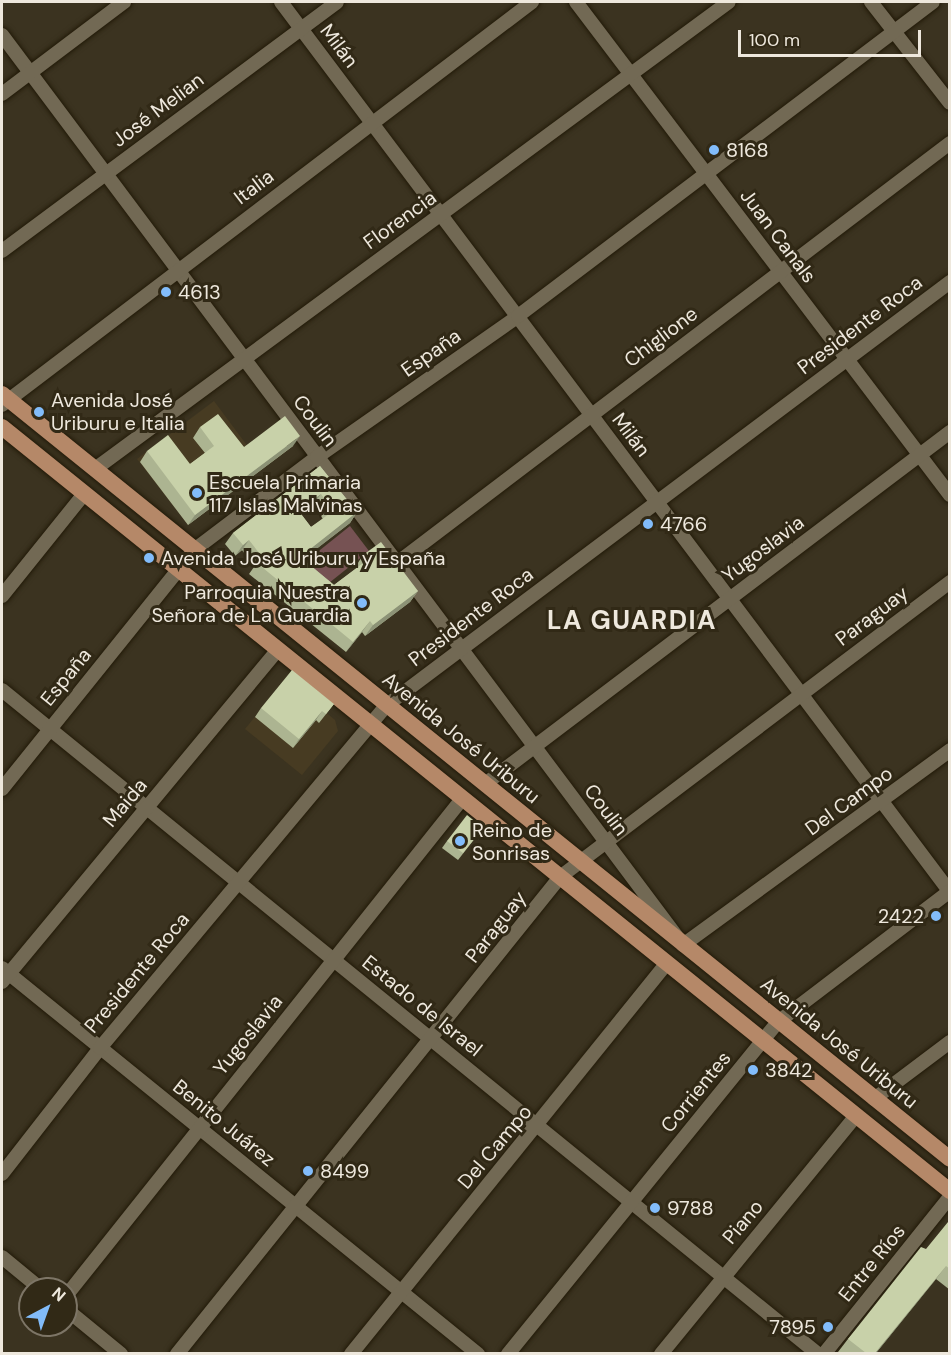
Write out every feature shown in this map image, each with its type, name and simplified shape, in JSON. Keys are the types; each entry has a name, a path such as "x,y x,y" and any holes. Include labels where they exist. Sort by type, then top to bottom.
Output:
{"main road":[{"name":"Avenida José Uriburu","path":"3,399 95,469 950,1160"},
{"path":"2,427 950,1191"}],"street":[{"path":"2,94 124,2"},
{"name":"Milán","path":"282,2 949,892"},
{"name":"José Melian","path":"2,251 338,2"},
{"name":"Italia","path":"3,399 532,2"},
{"name":"Juan Canals","path":"576,2 950,495"},
{"name":"Florencia","path":"95,469 729,2"},
{"path":"872,2 950,104"},
{"name":"España","path":"2,789 194,550 317,457 518,316 933,2"},
{"name":"Coulin","path":"2,35 683,945"},
{"name":"Chiglione","path":"397,563 950,142"},
{"name":"Presidente Roca","path":"2,1174 100,1048 387,705 950,282"},
{"name":"Yugoslavia","path":"485,784 950,432"},
{"path":"2,596 84,494"},
{"name":"Paraguay","path":"177,1353 432,1040 560,877 950,582"},
{"name":"Maida","path":"4,975 278,650"},
{"name":"Estado de Israel","path":"2,690 818,1353"},
{"name":"Del Campo","path":"683,945 882,802 950,750"},
{"name":"Yugoslavia","path":"78,1281 462,799"},
{"name":"Corrientes","path":"508,1353 778,1022 949,892"},
{"name":"Del Campo","path":"351,1353 538,1126 667,963"},
{"name":"Benito Juárez","path":"4,975 100,1048 478,1353"},
{"path":"874,1099 950,1042"},
{"name":"Piano","path":"661,1353 856,1116"},
{"name":"Entre Ríos","path":"824,1353 950,1197"},
{"path":"2,1257 26,1277"},
{"path":"78,1319 121,1353"}],"shaded area":[{"name":"Escuela Primaria 117 Islas Malvinas","path":"214,401 249,448 293,446 188,525 137,459"},
{"path":"350,526 369,551 324,587 300,566"},
{"path":"286,679 335,720 338,731 302,775 245,729"}],"building":[{"name":"Escuela Primaria 117 Islas Malvinas","path":"218,414 244,447 285,416 300,436 195,515 147,451 168,435 190,464 214,446 200,427"},
{"path":"320,466 357,512 300,557 334,585 367,560 363,555 381,542 418,591 373,625 370,621 353,642 257,563 263,558 249,540 243,545 233,533","holes":["321,494 333,511 311,527 298,510"]},
{"path":"292,670 334,704 326,714 322,711 299,739 261,708"},
{"name":"Reino de Sonrisas","path":"467,815 483,828 463,853 447,841"},
{"path":"948,1222 950,1223 950,1269 946,1266 875,1353 866,1353 848,1339 921,1247 926,1249"}],"place":[{"name":"8168","path":"714,150"},
{"name":"4613","path":"166,292"},
{"name":"Avenida José Uriburu e Italia","path":"39,412"},
{"name":"Escuela Primaria 117 Islas Malvinas","path":"197,493"},
{"name":"4766","path":"648,524"},
{"name":"Avenida José Uriburu y España","path":"149,558"},
{"name":"Parroquia Nuestra Señora de La Guardia","path":"362,603"},
{"name":"Reino de Sonrisas","path":"460,841"},
{"name":"2422","path":"936,916"},
{"name":"3842","path":"753,1070"},
{"name":"8499","path":"308,1171"},
{"name":"9788","path":"655,1208"},
{"name":"7895","path":"828,1327"}],"district":[{"name":"LA GUARDIA","path":"632,621"}]}
